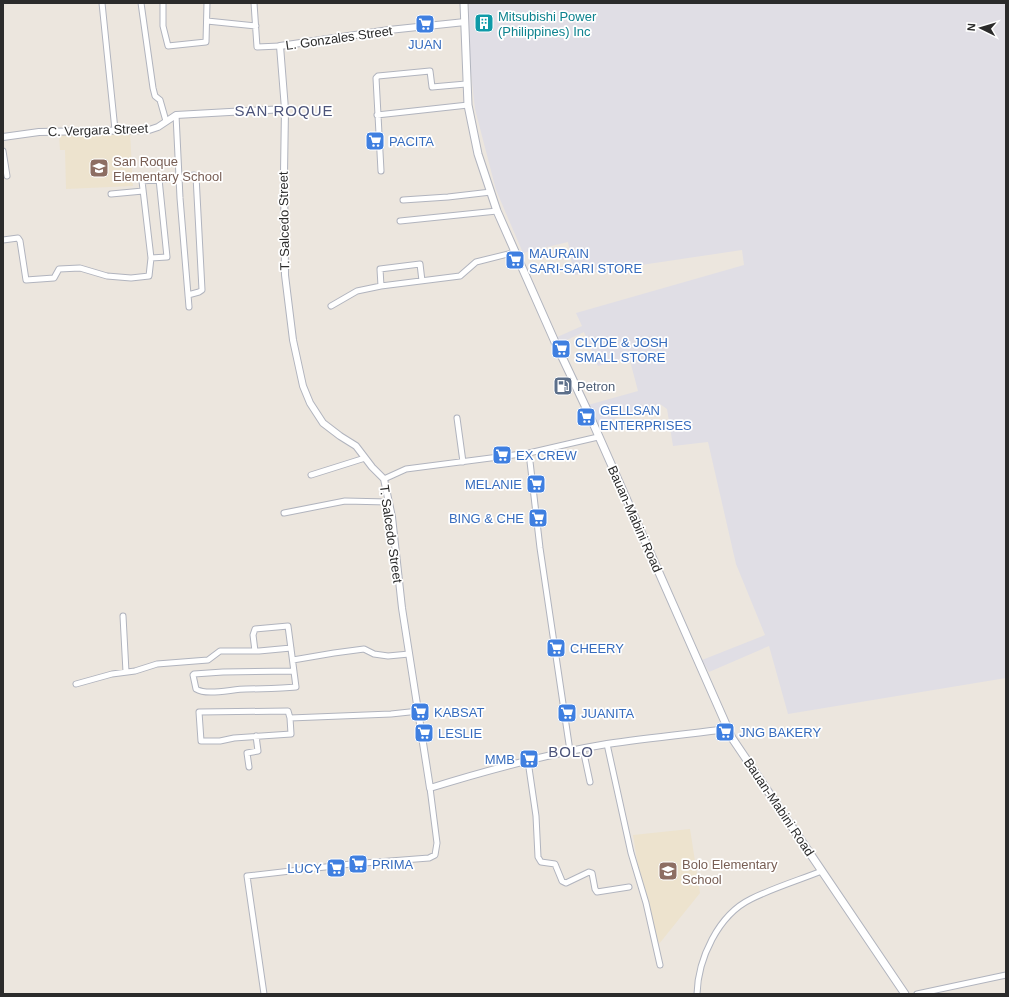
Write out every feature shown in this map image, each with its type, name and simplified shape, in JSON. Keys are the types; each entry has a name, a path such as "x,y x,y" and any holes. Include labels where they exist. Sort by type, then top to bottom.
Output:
{"main road":[{"name":"Bauan-Mabini Road","path":"464,3 466,84 468,105 478,154 497,211 555,342 732,738 905,994"}],"street":[{"path":"102,3 115,130"},
{"path":"141,3 153,88 155,96 160,100 166,121"},
{"path":"163,3 163,26 168,46 206,42 207,3"},
{"name":"L. Gonzales Street","path":"254,3 257,48 390,30 465,22"},
{"path":"207,21 256,26"},
{"name":"T. Salcedo Street","path":"264,994 246,876 351,864 429,858 435,855 437,843 419,711 402,608 392,517 384,479 372,467 356,446 340,436 323,422 310,403 302,386 293,340 285,275 285,109 280,46"},
{"path":"381,171 376,78 378,76 430,71 432,87 466,84"},
{"path":"377,115 468,105"},
{"name":"C. Vergara Street","path":"3,137 39,132 149,130 158,127 176,115 285,109"},
{"path":"176,115 179,178 189,307"},
{"path":"3,151 7,176"},
{"path":"3,240 18,238 20,241 26,280 54,278 59,269 80,268 107,276 131,278 149,276 151,258 142,181 179,178 194,175 196,176 202,290 188,295"},
{"path":"151,258 167,257 159,179"},
{"path":"111,194 143,191"},
{"path":"403,200 491,192"},
{"path":"400,221 497,211"},
{"path":"331,306 357,291 381,286 460,276 476,262 516,252"},
{"path":"381,286 380,269 420,264 422,281"},
{"path":"457,418 463,462"},
{"path":"384,479 406,469 528,453 598,437"},
{"path":"528,453 540,548 570,751"},
{"path":"311,475 365,458"},
{"path":"284,513 345,501 388,502"},
{"path":"123,616 126,672"},
{"path":"255,651 253,635 255,629 288,626 293,660 296,687 209,692 196,689 193,675 215,672 294,671"},
{"path":"76,684 157,664 208,660 220,651 255,651 291,648"},
{"path":"293,660 364,649 374,654 388,656 409,654"},
{"path":"288,711 290,718 291,734 234,738 220,741 201,741 199,712 288,711"},
{"path":"290,718 391,714 419,711"},
{"path":"430,788 464,777 570,751 607,744 728,728"},
{"path":"250,767 246,753 258,751 256,736"},
{"path":"607,744 631,853 646,903 660,964"},
{"path":"583,749 590,782"},
{"path":"528,761 536,816 538,857 540,862 555,864 562,881 566,883 589,872 592,873 597,892 629,887"},
{"path":"697,994 698,980 706,950 718,930 733,912 750,900 822,871"},
{"path":"917,994 1006,974"}],"shaded area":[{"path":"469,3 1006,3 1006,678 788,714 769,646 709,672 702,660 765,635 736,564 708,442 673,446 667,409 660,404 595,425 588,405 638,391 629,357 598,366 584,332 558,344 555,338 582,326 576,313 744,265 742,250 574,275 568,242 523,253 496,190 475,109 469,55"},
{"name":"San Roque Elementary School","path":"130,132 133,186 66,189 65,150 60,150 59,135"},
{"name":"Bolo Elementary School","path":"690,829 700,893 659,944 642,892 633,835"}],"place":[{"name":"Mitsubishi Power (Philippines) Inc","path":"484,23"},
{"name":"JUAN","path":"425,24"},
{"name":"PACITA","path":"375,141"},
{"name":"San Roque Elementary School","path":"99,168"},
{"name":"MAURAIN SARI-SARI STORE","path":"515,260"},
{"name":"CLYDE & JOSH SMALL STORE","path":"561,349"},
{"name":"Petron","path":"563,386"},
{"name":"GELLSAN ENTERPRISES","path":"586,417"},
{"name":"EX CREW","path":"502,455"},
{"name":"MELANIE","path":"536,484"},
{"name":"BING & CHE","path":"538,518"},
{"name":"CHEERY","path":"556,648"},
{"name":"KABSAT","path":"420,712"},
{"name":"JUANITA","path":"567,713"},
{"name":"JNG BAKERY","path":"725,732"},
{"name":"LESLIE","path":"424,733"},
{"name":"MMB","path":"529,759"},
{"name":"PRIMA","path":"358,864"},
{"name":"LUCY","path":"336,868"},
{"name":"Bolo Elementary School","path":"668,871"}],"district":[{"name":"SAN ROQUE","path":"284,110"},
{"name":"BOLO","path":"571,751"}]}
